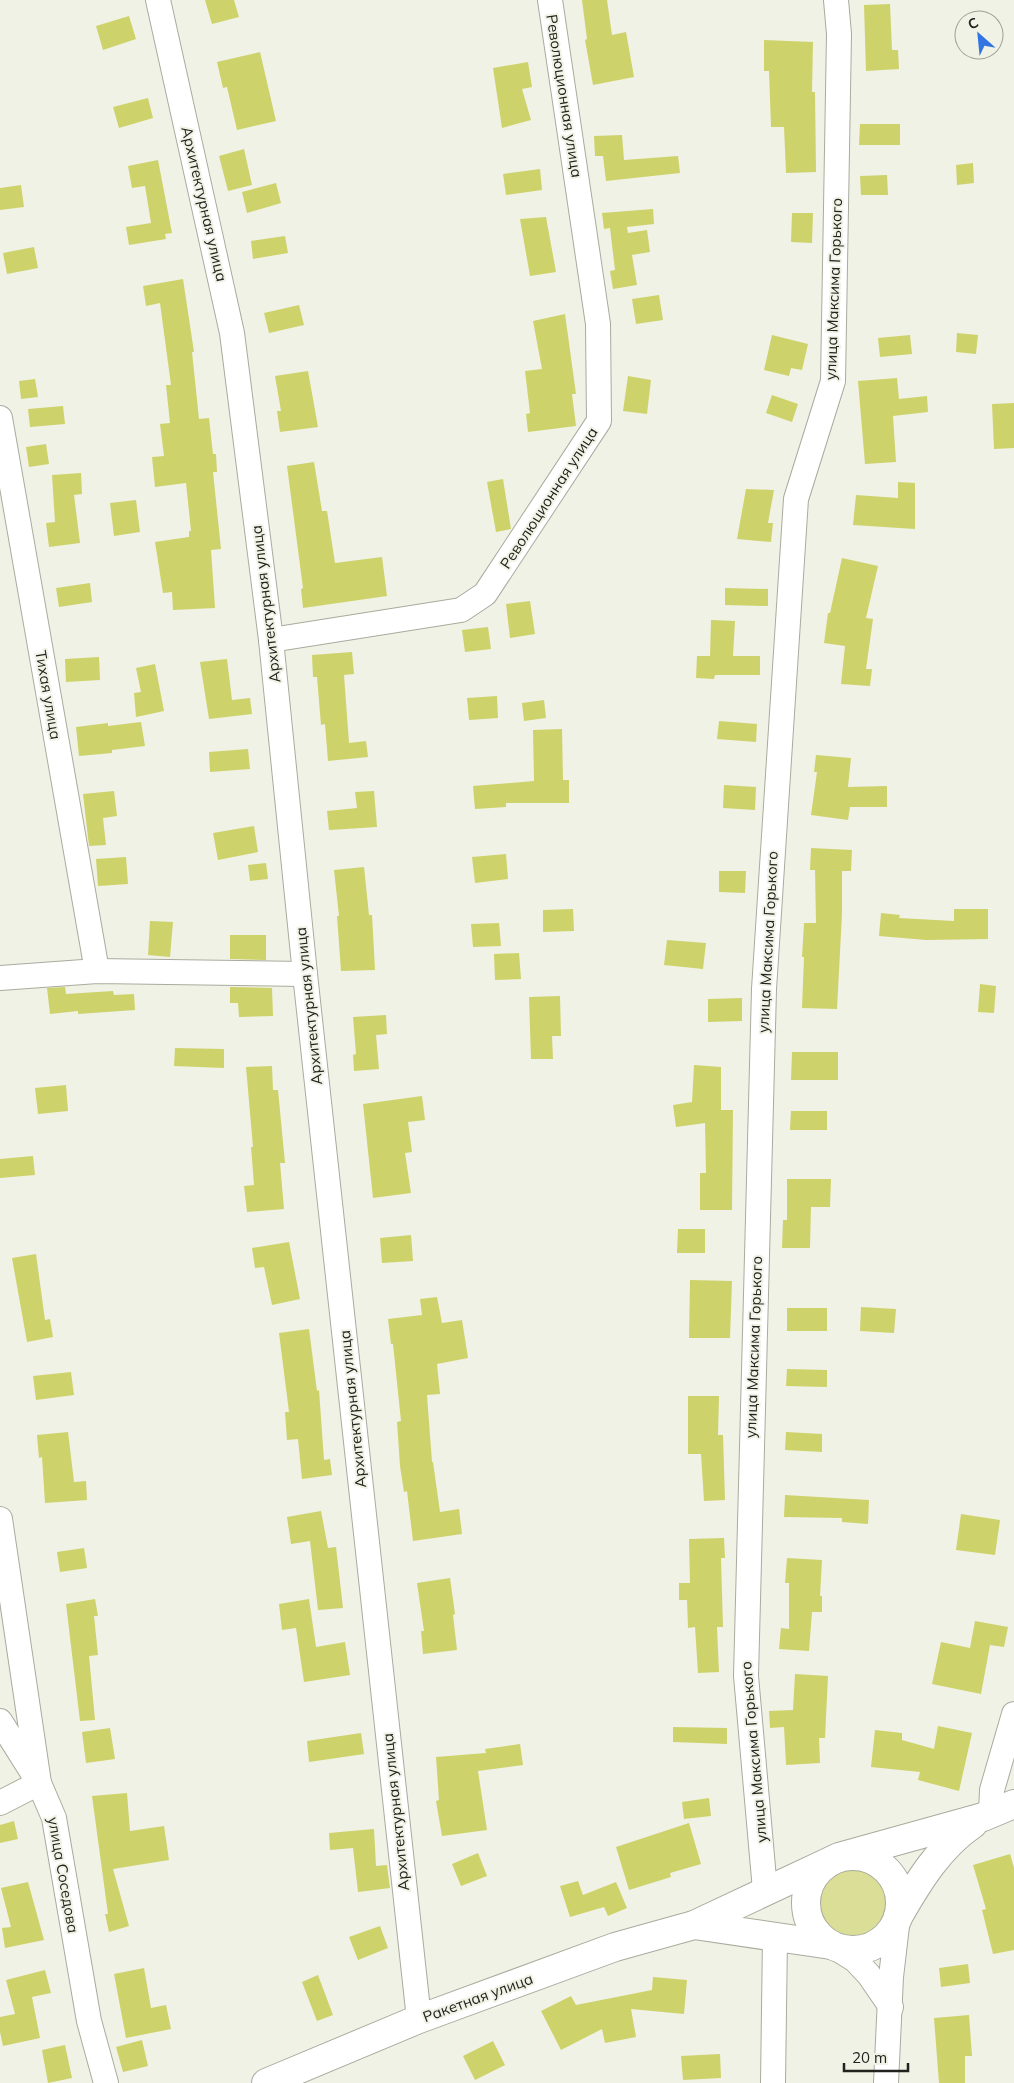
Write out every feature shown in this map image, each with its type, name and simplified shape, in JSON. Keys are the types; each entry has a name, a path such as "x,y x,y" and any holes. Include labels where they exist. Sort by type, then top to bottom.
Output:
{"main road":[{"path":"996,1812 960,1832 940,1854 916,1886 892,1930 881,1941 868,1948 849,1950 831,1945 816,1933 806,1910 809,1884 821,1867 839,1857 996,1812"},
{"path":"839,1857 860,1855 879,1862 895,1880 901,1902 898,1916"},
{"name":"Ракетная улица","path":"266,2083 419,2019 615,1947 694,1925 765,1890 839,1857"},
{"name":"Ракетная улица","path":"694,1925 831,1945"}],"street":[{"name":"Архитектурная улица","path":"158,0 232,333 271,640 305,974 419,2019"},
{"name":"Революционная улица","path":"271,640 461,610 485,594 599,422 598,324 550,0"},
{"name":"улица Максима Горького","path":"765,1890 746,1676 764,989 796,499 833,381 839,34 836,0"},
{"name":"Тихая улица","path":"0,418 97,971"},
{"path":"0,978 97,971 305,974"},
{"name":"улица Соседова","path":"0,1519 39,1783 54,1818 88,2021 106,2083"},
{"path":"996,1812 992,1790 1014,1714"},
{"path":"0,1721 39,1783 0,1803"},
{"path":"886,2083 891,1977 898,1916"},
{"path":"773,2083 774,1938"},
{"path":"831,1945 855,1960 870,1975 891,2008"}],"green space":[{"path":"852,1864 866,1867 878,1874 885,1886 888,1900 885,1914 878,1926 866,1933 852,1936 838,1933 826,1926 819,1914 816,1900 819,1886 826,1874 838,1867"}],"building":[{"path":"205,0 234,0 239,17 212,24"},
{"path":"582,0 607,0 612,35 626,32 634,77 593,85 585,40 587,39"},
{"path":"890,4 892,50 898,50 899,69 866,71 864,5"},
{"path":"129,16 136,39 103,50 96,26"},
{"path":"764,40 813,42 812,92 815,92 816,172 786,173 784,127 771,127 769,71 764,71"},
{"path":"260,52 276,121 237,130 227,87 223,88 217,62"},
{"path":"528,62 532,87 522,89 531,120 502,128 493,68"},
{"path":"148,98 153,118 119,128 113,107"},
{"path":"860,124 900,124 900,145 859,145"},
{"path":"622,135 624,160 678,156 680,173 606,181 603,156 595,156 594,136"},
{"path":"244,149 252,185 228,191 219,156"},
{"path":"158,160 172,233 165,234 166,239 129,245 126,227 151,223 145,186 132,188 128,166"},
{"path":"973,163 974,183 957,185 956,165"},
{"path":"540,169 542,190 506,195 503,174"},
{"path":"887,175 888,195 861,195 860,176"},
{"path":"276,183 281,203 247,213 242,192"},
{"path":"21,185 24,207 0,210 0,188"},
{"path":"653,209 654,224 627,227 628,233 647,230 650,252 632,255 637,285 613,289 610,271 615,270 610,228 604,229 602,213"},
{"path":"792,213 813,213 812,243 791,242"},
{"path":"546,217 556,272 530,276 520,219"},
{"path":"285,236 288,253 253,259 251,241"},
{"path":"34,247 38,268 7,274 3,253"},
{"path":"183,279 194,352 192,352 199,419 209,418 213,454 216,454 217,472 213,472 221,549 211,550 215,608 173,610 172,592 163,593 155,542 189,537 189,531 191,531 186,483 155,487 152,457 164,456 160,424 170,423 166,385 171,385 160,303 146,306 143,286"},
{"path":"659,295 663,320 636,324 632,299"},
{"path":"299,305 304,325 269,333 264,313"},
{"path":"565,314 576,394 572,394 576,426 528,432 526,414 530,413 525,371 542,369 533,321"},
{"path":"957,333 978,335 976,354 956,352"},
{"path":"772,335 808,344 802,370 791,368 789,376 764,370"},
{"path":"910,335 912,354 880,357 878,338"},
{"path":"308,371 318,427 280,432 277,411 281,411 275,376"},
{"path":"628,376 651,380 647,414 623,411"},
{"path":"897,378 899,399 927,396 928,412 893,416 896,462 865,464 858,381"},
{"path":"35,379 38,397 21,399 19,381"},
{"path":"772,395 798,404 792,422 766,413"},
{"path":"1014,403 1014,448 994,449 992,404"},
{"path":"63,406 65,424 30,427 28,409"},
{"path":"46,444 49,464 29,467 26,447"},
{"path":"314,462 322,511 327,511 335,563 382,557 387,596 303,608 301,589 303,588 287,466"},
{"path":"81,473 82,494 74,495 80,543 49,547 46,523 55,522 52,475"},
{"path":"503,479 511,529 496,532 487,482"},
{"path":"898,482 915,483 915,529 853,525 856,495 898,498"},
{"path":"746,489 774,490 768,523 773,523 771,542 737,539"},
{"path":"136,500 140,532 114,536 110,503"},
{"path":"842,558 878,566 866,618 873,619 866,669 872,669 870,686 841,684 845,646 824,643 828,613 830,613"},
{"path":"90,583 92,602 59,607 56,588"},
{"path":"725,588 768,589 768,606 725,605"},
{"path":"530,601 535,634 510,638 506,604"},
{"path":"711,620 735,621 733,656 760,656 760,675 715,675 714,679 696,678 697,656 710,656"},
{"path":"488,627 491,649 465,652 462,630"},
{"path":"352,652 354,674 344,675 349,743 366,741 368,757 328,761 325,724 321,725 317,677 313,677 312,655"},
{"path":"99,657 100,680 66,682 65,659"},
{"path":"227,659 232,700 250,698 252,714 209,719 200,662"},
{"path":"155,664 164,711 136,717 134,693 141,692 136,668"},
{"path":"497,696 498,718 469,720 467,698"},
{"path":"544,700 546,718 524,721 522,703"},
{"path":"719,721 757,724 756,742 717,739"},
{"path":"141,722 145,746 112,750 112,753 79,756 76,727 108,723 108,726"},
{"path":"562,729 563,780 569,780 569,803 506,803 506,807 475,809 473,786 534,781 533,730"},
{"path":"248,749 250,769 210,772 209,752"},
{"path":"816,755 851,758 848,787 887,786 887,807 850,807 848,820 811,815 817,772 814,772"},
{"path":"724,785 756,787 755,810 723,808"},
{"path":"114,791 117,816 103,818 106,845 89,846 83,794"},
{"path":"374,791 377,827 329,830 327,811 357,808 355,792"},
{"path":"254,826 258,852 218,860 213,833"},
{"path":"811,848 852,850 851,871 842,871 842,914 837,1009 802,1008 804,923 816,923 815,870 810,870"},
{"path":"506,854 508,879 475,883 472,857"},
{"path":"126,857 128,884 98,886 96,859"},
{"path":"266,863 268,879 250,881 248,865"},
{"path":"364,867 369,915 372,915 375,970 341,971 337,916 339,916 334,870"},
{"path":"719,871 746,871 745,893 719,892"},
{"path":"573,909 574,931 543,932 543,910"},
{"path":"954,909 988,909 988,939 926,940 879,936 881,913 900,915 899,918 954,921"},
{"path":"150,921 173,922 170,957 148,955"},
{"path":"499,923 501,946 473,947 471,924"},
{"path":"230,935 266,935 266,960 230,959"},
{"path":"667,940 706,943 703,969 664,965"},
{"path":"519,953 521,979 495,980 494,954"},
{"path":"980,984 996,986 994,1013 978,1012"},
{"path":"65,987 66,994 113,991 114,995 134,994 135,1010 78,1014 78,1011 50,1014 47,988"},
{"path":"230,987 272,988 273,1016 239,1017 238,1003 230,1003"},
{"path":"560,996 561,1036 552,1036 553,1059 531,1059 529,997"},
{"path":"742,998 742,1021 708,1022 708,999"},
{"path":"386,1015 387,1034 376,1035 379,1069 354,1071 353,1055 356,1054 353,1017"},
{"path":"175,1048 224,1049 224,1068 174,1066"},
{"path":"792,1052 838,1052 838,1080 791,1080"},
{"path":"694,1065 721,1067 721,1110 733,1110 732,1210 700,1210 700,1173 706,1173 705,1123 676,1127 673,1105 692,1102"},
{"path":"272,1066 273,1090 278,1090 285,1163 280,1163 284,1209 247,1212 244,1186 254,1185 251,1147 253,1147 246,1067"},
{"path":"66,1085 68,1111 38,1114 35,1088"},
{"path":"422,1096 425,1120 408,1122 412,1152 405,1153 411,1193 373,1198 363,1104"},
{"path":"791,1111 827,1111 827,1130 790,1130"},
{"path":"33,1156 35,1175 0,1178 0,1159"},
{"path":"787,1179 831,1179 830,1207 811,1207 810,1248 782,1248 783,1220 787,1220"},
{"path":"678,1229 705,1229 705,1253 677,1253"},
{"path":"411,1235 413,1261 382,1263 380,1238"},
{"path":"289,1242 300,1299 272,1305 264,1267 255,1268 252,1248"},
{"path":"36,1254 45,1320 50,1319 53,1337 27,1342 12,1258"},
{"path":"690,1280 732,1281 730,1338 689,1338"},
{"path":"437,1297 442,1323 462,1320 468,1358 437,1364 440,1394 427,1395 432,1462 440,1512 459,1509 462,1534 413,1541 407,1491 404,1492 400,1466 397,1422 401,1421 393,1344 391,1344 388,1319 422,1315 420,1299"},
{"path":"861,1307 896,1309 894,1333 860,1331"},
{"path":"787,1308 827,1308 827,1331 787,1331"},
{"path":"309,1329 317,1391 319,1390 324,1460 330,1459 332,1475 302,1479 298,1439 287,1440 285,1412 289,1412 279,1333"},
{"path":"787,1369 827,1370 827,1387 786,1386"},
{"path":"71,1372 74,1395 36,1400 33,1376"},
{"path":"688,1396 719,1396 718,1435 723,1435 725,1500 704,1501 701,1454 688,1454"},
{"path":"68,1432 74,1482 86,1481 87,1500 45,1503 42,1457 39,1458 37,1435"},
{"path":"786,1432 822,1434 822,1452 785,1450"},
{"path":"785,1495 869,1500 868,1524 842,1522 842,1518 784,1517"},
{"path":"321,1511 328,1548 336,1547 343,1608 318,1610 310,1541 291,1544 287,1517"},
{"path":"961,1514 1000,1520 995,1555 956,1550"},
{"path":"724,1538 725,1558 721,1558 723,1627 717,1627 719,1672 698,1673 695,1627 688,1628 687,1600 679,1600 679,1583 690,1583 689,1539"},
{"path":"84,1548 87,1568 60,1572 57,1552"},
{"path":"787,1558 822,1560 820,1596 822,1596 822,1612 812,1612 809,1651 779,1649 781,1628 789,1629 789,1583 785,1583"},
{"path":"450,1578 457,1650 423,1654 421,1631 424,1631 417,1583"},
{"path":"95,1599 98,1616 94,1616 98,1655 89,1656 95,1720 80,1721 66,1604"},
{"path":"309,1599 316,1647 345,1642 350,1675 304,1682 296,1628 282,1630 279,1604"},
{"path":"975,1621 1008,1627 1004,1647 990,1645 981,1694 932,1684 941,1642 970,1648"},
{"path":"795,1674 828,1676 825,1738 819,1738 820,1763 786,1765 784,1727 770,1728 769,1711 793,1710"},
{"path":"938,1726 972,1733 959,1791 918,1780 920,1772 871,1767 875,1730 902,1733 902,1740 934,1749"},
{"path":"673,1727 727,1728 727,1744 673,1742"},
{"path":"110,1728 115,1759 86,1763 82,1732"},
{"path":"361,1733 364,1754 309,1762 307,1741"},
{"path":"520,1744 523,1765 478,1771 487,1830 442,1836 436,1801 439,1800 436,1757 486,1753 485,1749"},
{"path":"127,1793 130,1831 164,1826 169,1860 113,1869 129,1926 109,1932 105,1914 108,1914 92,1796"},
{"path":"709,1798 711,1816 684,1819 682,1802"},
{"path":"14,1821 18,1839 0,1843 0,1825"},
{"path":"689,1823 701,1864 670,1873 671,1877 629,1890 616,1847"},
{"path":"374,1829 376,1866 387,1865 390,1888 358,1892 353,1848 330,1850 329,1833"},
{"path":"478,1853 487,1876 461,1886 452,1864"},
{"path":"1010,1854 1014,1868 1014,1950 993,1954 982,1910 986,1909 973,1865"},
{"path":"578,1881 583,1895 616,1882 627,1908 608,1916 604,1907 570,1917 560,1886"},
{"path":"28,1882 44,1940 5,1948 2,1928 11,1927 1,1888"},
{"path":"380,1926 388,1948 358,1960 349,1937"},
{"path":"968,1964 970,1983 941,1987 939,1968"},
{"path":"144,1968 151,2008 166,2005 171,2029 126,2038 114,1974"},
{"path":"45,1970 51,1993 32,1997 40,2038 3,2046 0,2032 0,2017 15,2014 6,1980"},
{"path":"318,1975 333,2015 317,2021 302,1982"},
{"path":"653,1977 687,1980 684,2014 631,2009 636,2037 605,2043 602,2029 561,2050 541,2011 571,1996 576,2005 652,1990"},
{"path":"969,2015 972,2056 965,2056 965,2083 939,2083 934,2018"},
{"path":"142,2040 148,2066 123,2072 116,2047"},
{"path":"493,2041 505,2065 475,2080 463,2056"},
{"path":"65,2045 72,2078 48,2083 42,2050"},
{"path":"720,2054 721,2078 683,2080 681,2056"}]}
